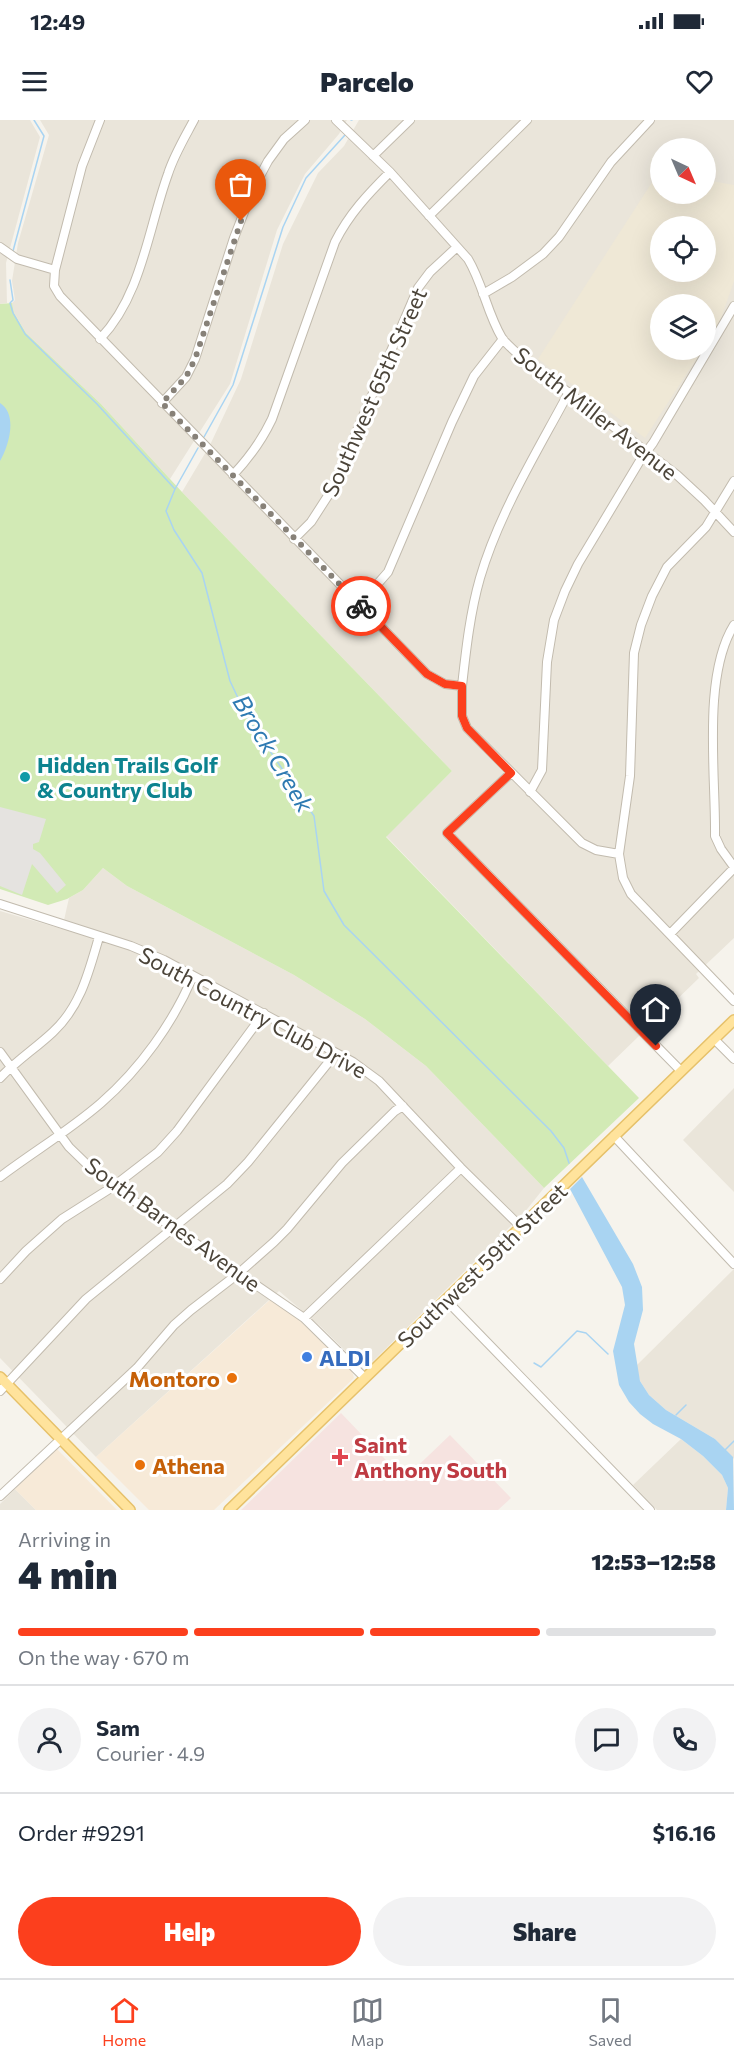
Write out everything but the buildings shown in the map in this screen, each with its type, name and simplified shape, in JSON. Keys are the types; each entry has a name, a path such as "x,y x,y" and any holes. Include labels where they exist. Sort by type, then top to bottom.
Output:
{"main road":[{"name":"Southwest 59th Street","path":"229,1510 734,1020"},
{"path":"0,1377 4,1388 61,1439 130,1510"}],"street":[{"path":"100,339 112,327 130,296 168,172 194,120"},
{"path":"162,403 186,377 195,359 234,238 253,189 268,161 284,139 305,120"},
{"name":"South Miller Avenue","path":"336,120 390,171 468,259 477,274 483,294 503,339 519,355 677,475 734,532"},
{"path":"373,156 411,120"},
{"path":"429,216 527,120"},
{"path":"483,294 535,260 559,237 611,162 650,120"},
{"path":"98,121 82,166 55,270 54,286 60,296 427,674 445,684 462,686"},
{"path":"233,475 261,441 272,418 344,222 390,171"},
{"path":"0,247 17,259 55,270"},
{"name":"Southwest 65th Street","path":"294,539 311,522 331,491 418,288 430,272 456,247"},
{"path":"530,792 542,770 547,662 554,620 565,591 578,564 734,306"},
{"path":"359,604 388,572 474,376 503,339"},
{"path":"569,393 504,517 480,576 462,686 462,716 467,728 582,843 596,850 619,854"},
{"path":"734,481 706,527 667,567 652,596 641,625 634,652 630,776 619,854 622,878 631,894 734,1001"},
{"path":"670,934 734,868 715,836 714,703 721,655 734,625"},
{"path":"511,773 447,833 681,1071"},
{"name":"South Country Club Drive","path":"0,906 131,946 164,960 336,1053 379,1081 461,1168 521,1227"},
{"path":"0,1078 11,1066 54,1031 71,1012 84,986 99,937"},
{"path":"0,1177 116,1089 143,1058 185,995 193,976"},
{"path":"0,1280 26,1251 62,1219 114,1186 158,1152 177,1131 264,1013"},
{"path":"714,1039 734,1059"},
{"name":"South Barnes Avenue","path":"0,1052 69,1147 101,1178 304,1318 365,1378"},
{"path":"4,1388 86,1299 227,1184 248,1162 336,1053"},
{"path":"0,1496 137,1368 191,1310 239,1273 287,1229 352,1151 403,1106"},
{"path":"614,1136 734,1264"},
{"path":"304,1318 461,1168"},
{"path":"446,1300 650,1510"}],"shaded area":[{"path":"0,120 30,120 40,137 6,263 7,303 0,304"},
{"path":"40,120 347,120 339,134 305,174 277,230 230,384 170,479 101,404 26,333 14,313 12,303 15,300 12,281 18,243 49,135"},
{"path":"359,120 734,120 734,938 696,974 699,978 608,1066 386,836 452,771 182,492 210,445 241,379 283,244 318,173 344,146"},
{"path":"716,182 734,185 734,281 716,328 716,294 650,294 650,360 696,360 645,438 538,359 650,185 650,204 716,204"},
{"path":"0,807 46,819 39,842 33,844 33,849 40,853 66,885 57,893 32,864 22,895 0,886"},
{"path":"103,868 127,886 294,975 365,1019 426,1066 544,1188 524,1213 369,1365 362,1367 320,1326 279,1291 96,1457 0,1358 0,911 62,929 69,898 83,890"},
{"path":"734,1088 734,1192 683,1140"},
{"path":"734,1269 734,1459 715,1439 666,1410 649,1395 640,1381 636,1366"},
{"path":"271,1299 299,1320 352,1371 354,1378 214,1510 149,1510 96,1457"},
{"name":"Saint Anthony South","path":"341,1413 404,1479 450,1435 511,1498 498,1510 241,1510"},
{"path":"681,1439 722,1475 728,1488 726,1510 657,1510 633,1485"},
{"path":"57,1449 117,1510 36,1510 15,1489"},
{"path":"15,1489 36,1510 0,1510 0,1504"}],"green space":[{"name":"Hidden Trails Golf & Country Club","path":"12,303 14,313 26,333 101,404 182,492 452,771 386,837 639,1098 544,1188 426,1066 365,1019 294,975 127,886 103,868 83,890 67,899 48,905 0,889 0,304"}],"water":[{"path":"0,403 9,415 10,430 9,439 0,461"},
{"path":"582,1177 633,1264 642,1287 643,1310 634,1344 640,1381 649,1395 666,1410 715,1439 733,1457 734,1510 726,1510 728,1488 722,1475 681,1439 640,1414 629,1402 619,1385 613,1351 625,1305 622,1287 570,1189"}],"waterway":[{"path":"13,251 44,136 34,120"},
{"name":"Brock Creek","path":"204,437 233,385 283,227 306,178 345,135"},
{"path":"10,280 13,300 10,303 25,334 97,404 174,488"},
{"name":"Brock Creek","path":"198,448 175,489 166,511 174,530 202,573 230,681 247,717 314,816 324,891 344,925 551,1131 564,1148 569,1163"},
{"path":"534,1363 541,1367 577,1331 586,1333 608,1354"},
{"path":"676,1415 686,1405"},
{"path":"724,1451 734,1441"}],"way so far":[{"path":"241,221 195,359 186,377 162,403 361,606"}],"place":[{"name":"Hidden Trails Golf & Country Club","path":"25,777"},
{"name":"ALDI","path":"307,1357"},
{"name":"Montoro","path":"232,1378"},
{"name":"Saint Anthony South","path":"340,1457"},
{"name":"Athena","path":"140,1465"}],"route":[{"path":"361,606 427,674 445,684 462,686 462,716 467,728 511,773 447,833 656,1046"}]}
